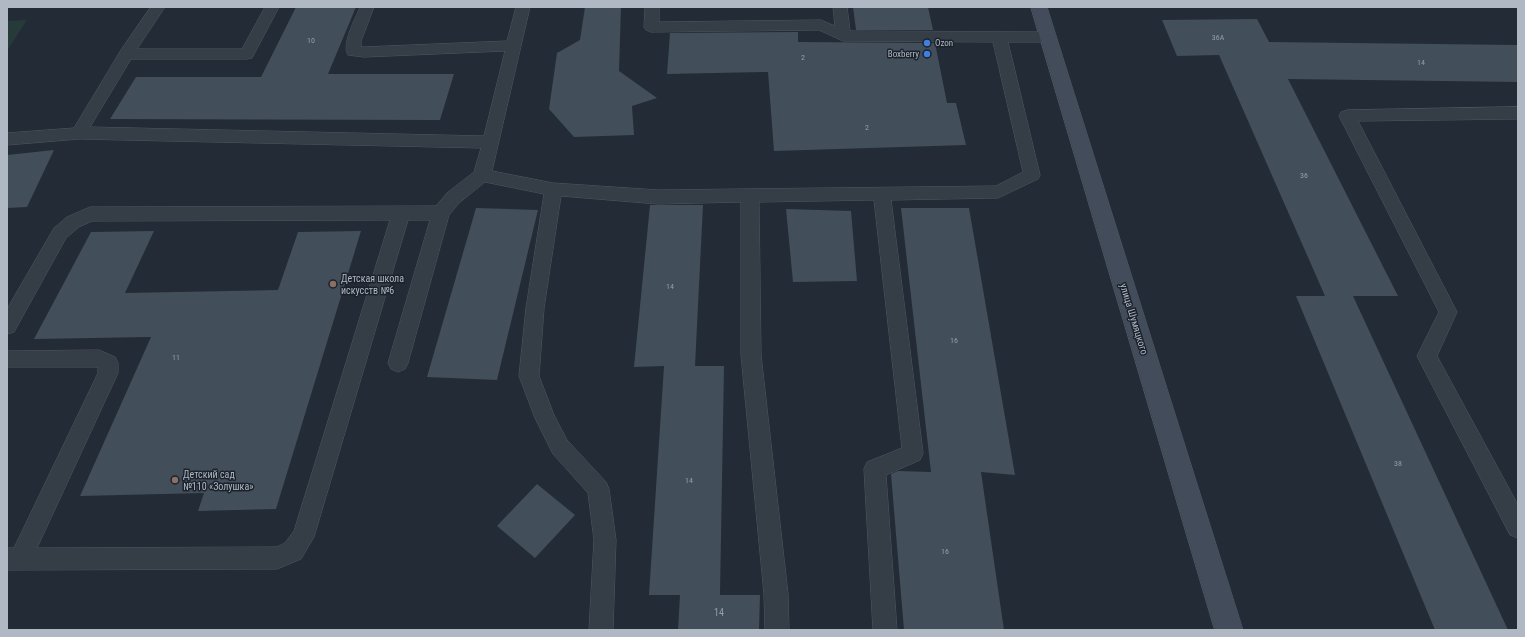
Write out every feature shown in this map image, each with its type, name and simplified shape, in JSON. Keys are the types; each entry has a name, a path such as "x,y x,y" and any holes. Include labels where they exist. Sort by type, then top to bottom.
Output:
{"main road":[{"name":"улица Шумяцкого","path":"1039,7 1229,630"}],"lane":[{"path":"79,133 126,54 158,7"},
{"path":"126,54 247,54 272,7"},
{"path":"367,7 354,41 354,51 364,52 514,46"},
{"path":"398,363 441,213 453,198 482,175 523,7"},
{"path":"652,7 651,27 821,25 843,36 1048,37"},
{"path":"840,7 843,36"},
{"path":"482,175 553,189 658,197 998,192 1032,175 999,37"},
{"path":"1518,113 1347,116 1448,312 1427,356 1518,527"},
{"path":"7,139 79,133 491,142"},
{"path":"553,189 534,308 529,376 545,418 560,447 598,489 604,540 601,630"},
{"path":"882,194 913,453 875,469 885,630"},
{"path":"750,196 751,355 775,586 777,630"},
{"path":"7,359 99,358 108,363 108,373 13,559 277,558 293,551 303,537 401,213"},
{"path":"7,326 60,233 73,222 90,214 441,213"}],"shaded area":[{"path":"27,20 7,51 7,21"}],"building":[{"path":"296,7 356,7 328,74 454,74 440,120 110,119 136,77 261,77"},
{"path":"585,7 621,7 619,71 657,98 632,106 634,135 574,137 549,109 557,53 580,40"},
{"path":"853,7 928,7 933,30 856,30"},
{"path":"1257,19 1269,42 1518,45 1518,82 1288,79 1398,296 1353,296 1508,630 1435,630 1296,296 1325,296 1219,55 1177,56 1162,20"},
{"path":"798,32 798,42 935,43 947,103 956,103 966,145 774,151 768,72 667,74 670,33"},
{"path":"54,150 27,207 7,208 7,155"},
{"path":"650,205 703,205 695,366 724,366 720,595 760,595 759,630 678,630 680,595 649,595 664,366 634,367"},
{"path":"476,208 538,210 497,380 427,377"},
{"path":"901,208 969,208 1015,475 981,472 1004,630 904,630 891,474 898,471 931,472"},
{"path":"786,209 851,211 857,281 793,282"},
{"path":"154,231 125,293 278,290 298,232 361,231 276,509 198,511 204,493 80,496 151,337 34,339 91,232"},
{"path":"537,484 575,515 535,558 497,526"}],"place":[{"name":"Ozon","path":"927,43"},
{"name":"Boxberry","path":"927,54"},
{"name":"Детская школа искусств №6","path":"333,284"},
{"name":"Детский сад №110 «Золушка»","path":"175,480"}]}
